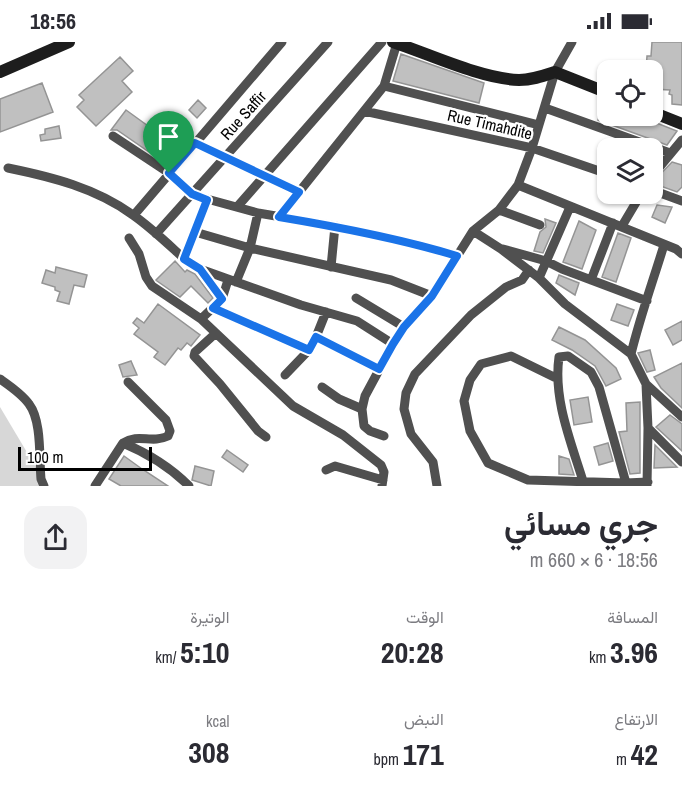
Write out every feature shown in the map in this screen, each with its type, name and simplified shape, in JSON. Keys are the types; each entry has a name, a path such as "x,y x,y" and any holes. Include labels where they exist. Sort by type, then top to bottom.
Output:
{"street":[{"path":"0,72 69,42"},
{"path":"134,215 282,42"},
{"name":"Rue Saffir","path":"156,234 328,42"},
{"path":"237,207 382,42"},
{"path":"384,436 364,426 362,409 365,396 404,327 432,296 473,231 499,210 519,185 555,72 572,42"},
{"path":"279,217 384,86 395,43 501,78 536,79 555,72 597,89"},
{"path":"384,86 539,125"},
{"path":"545,108 670,153"},
{"name":"Rue Timahdite","path":"364,111 532,148 597,170"},
{"path":"663,116 682,124"},
{"path":"113,136 169,173 192,194 207,200 258,213 335,226 416,244 457,256"},
{"path":"663,162 682,140"},
{"path":"195,143 299,192"},
{"path":"8,168 51,176 81,187 134,215 184,259 200,269 357,321 393,344"},
{"path":"519,185 676,249 682,254"},
{"path":"663,194 682,201"},
{"path":"184,259 207,200"},
{"path":"591,280 617,225 633,204"},
{"path":"539,278 570,207"},
{"path":"499,210 540,225"},
{"path":"201,319 222,299 250,248 258,213"},
{"path":"331,267 335,226"},
{"path":"473,231 529,270 565,304 631,354 646,384 682,417"},
{"path":"195,232 250,248 391,280 432,296"},
{"path":"129,238 152,286 201,319 293,406 343,435 381,465 384,472 383,483 335,466 326,470"},
{"path":"631,354 640,317 664,245"},
{"path":"501,249 546,261 647,301"},
{"path":"200,269 222,299"},
{"path":"438,486 432,462 411,434 404,409 406,393 415,375 471,315 506,287 522,280 529,270"},
{"path":"356,298 404,327"},
{"path":"213,308 309,350"},
{"path":"285,375 309,350 326,312"},
{"path":"216,333 195,352 194,356 258,431 266,437"},
{"path":"316,337 379,369"},
{"path":"556,378 511,356 481,364 470,380 464,401 471,431 488,463 528,480 647,484 646,384"},
{"path":"583,481 556,378 559,357 568,356 591,372 600,387 626,483"},
{"path":"0,379 11,386 30,405 38,428 40,479 44,486"},
{"path":"95,486 123,443 131,438 161,439 168,436 170,431 166,420 128,382"},
{"path":"322,387 339,399 362,409"},
{"path":"672,406 682,401"},
{"path":"648,428 682,462"},
{"path":"123,443 140,450 189,486"}],"shaded area":[{"path":"0,407 47,486 0,486"}],"building":[{"path":"652,42 682,42 682,105 672,104 670,90 663,90 663,60 647,60 647,56 651,56"},
{"path":"401,54 484,83 479,103 393,81"},
{"path":"120,57 133,71 122,81 132,92 96,126 77,107 84,100 79,95"},
{"path":"42,83 53,112 0,132 0,99"},
{"path":"198,100 206,108 197,118 189,110"},
{"path":"126,110 177,147 165,163 117,130 111,130"},
{"path":"59,126 61,138 41,141 40,135 45,134 45,129"},
{"path":"615,126 663,126 677,131 667,145 663,144 663,138 648,138"},
{"path":"672,162 682,165 682,187 677,192 663,187 663,171"},
{"path":"657,205 672,207 665,223 652,217"},
{"path":"545,219 556,223 543,253 534,251 540,232 546,227"},
{"path":"579,221 596,230 582,269 563,262"},
{"path":"618,233 631,238 616,282 602,277"},
{"path":"175,261 185,272 187,270 195,274 213,298 208,303 191,286 180,297 156,280"},
{"path":"56,267 87,275 84,287 74,285 69,304 57,301 60,292 55,290 55,287 42,283 46,270 55,273"},
{"path":"559,275 579,283 575,295 556,283"},
{"path":"158,304 200,335 191,346 187,343 181,350 178,348 165,365 154,357 158,352 134,334 139,328 133,323 137,318 144,323"},
{"path":"617,304 634,310 628,326 611,320"},
{"path":"682,321 682,340 673,345 665,330"},
{"path":"559,327 585,340 616,368 621,379 606,386 595,366 552,340"},
{"path":"650,350 655,370 647,372 638,353"},
{"path":"131,361 137,375 123,377 119,365"},
{"path":"682,363 682,408 661,388 654,377"},
{"path":"588,397 592,422 574,425 570,400"},
{"path":"640,402 640,473 630,474 619,432 627,431 626,403"},
{"path":"670,415 682,424 682,451 656,427"},
{"path":"608,443 613,461 599,465 594,447"},
{"path":"655,445 677,467 654,468"},
{"path":"227,450 248,465 243,472 222,457"},
{"path":"124,456 168,486 121,486 109,479"},
{"path":"559,456 569,459 574,475 559,474"},
{"path":"195,466 214,471 211,486 192,480"}],"route":[{"path":"195,143 299,192 279,217 335,226 416,244 457,256 432,296 404,327 379,369 316,337 309,350 213,308 222,299 200,269 184,259 207,200 192,194 169,173 195,143"}]}
